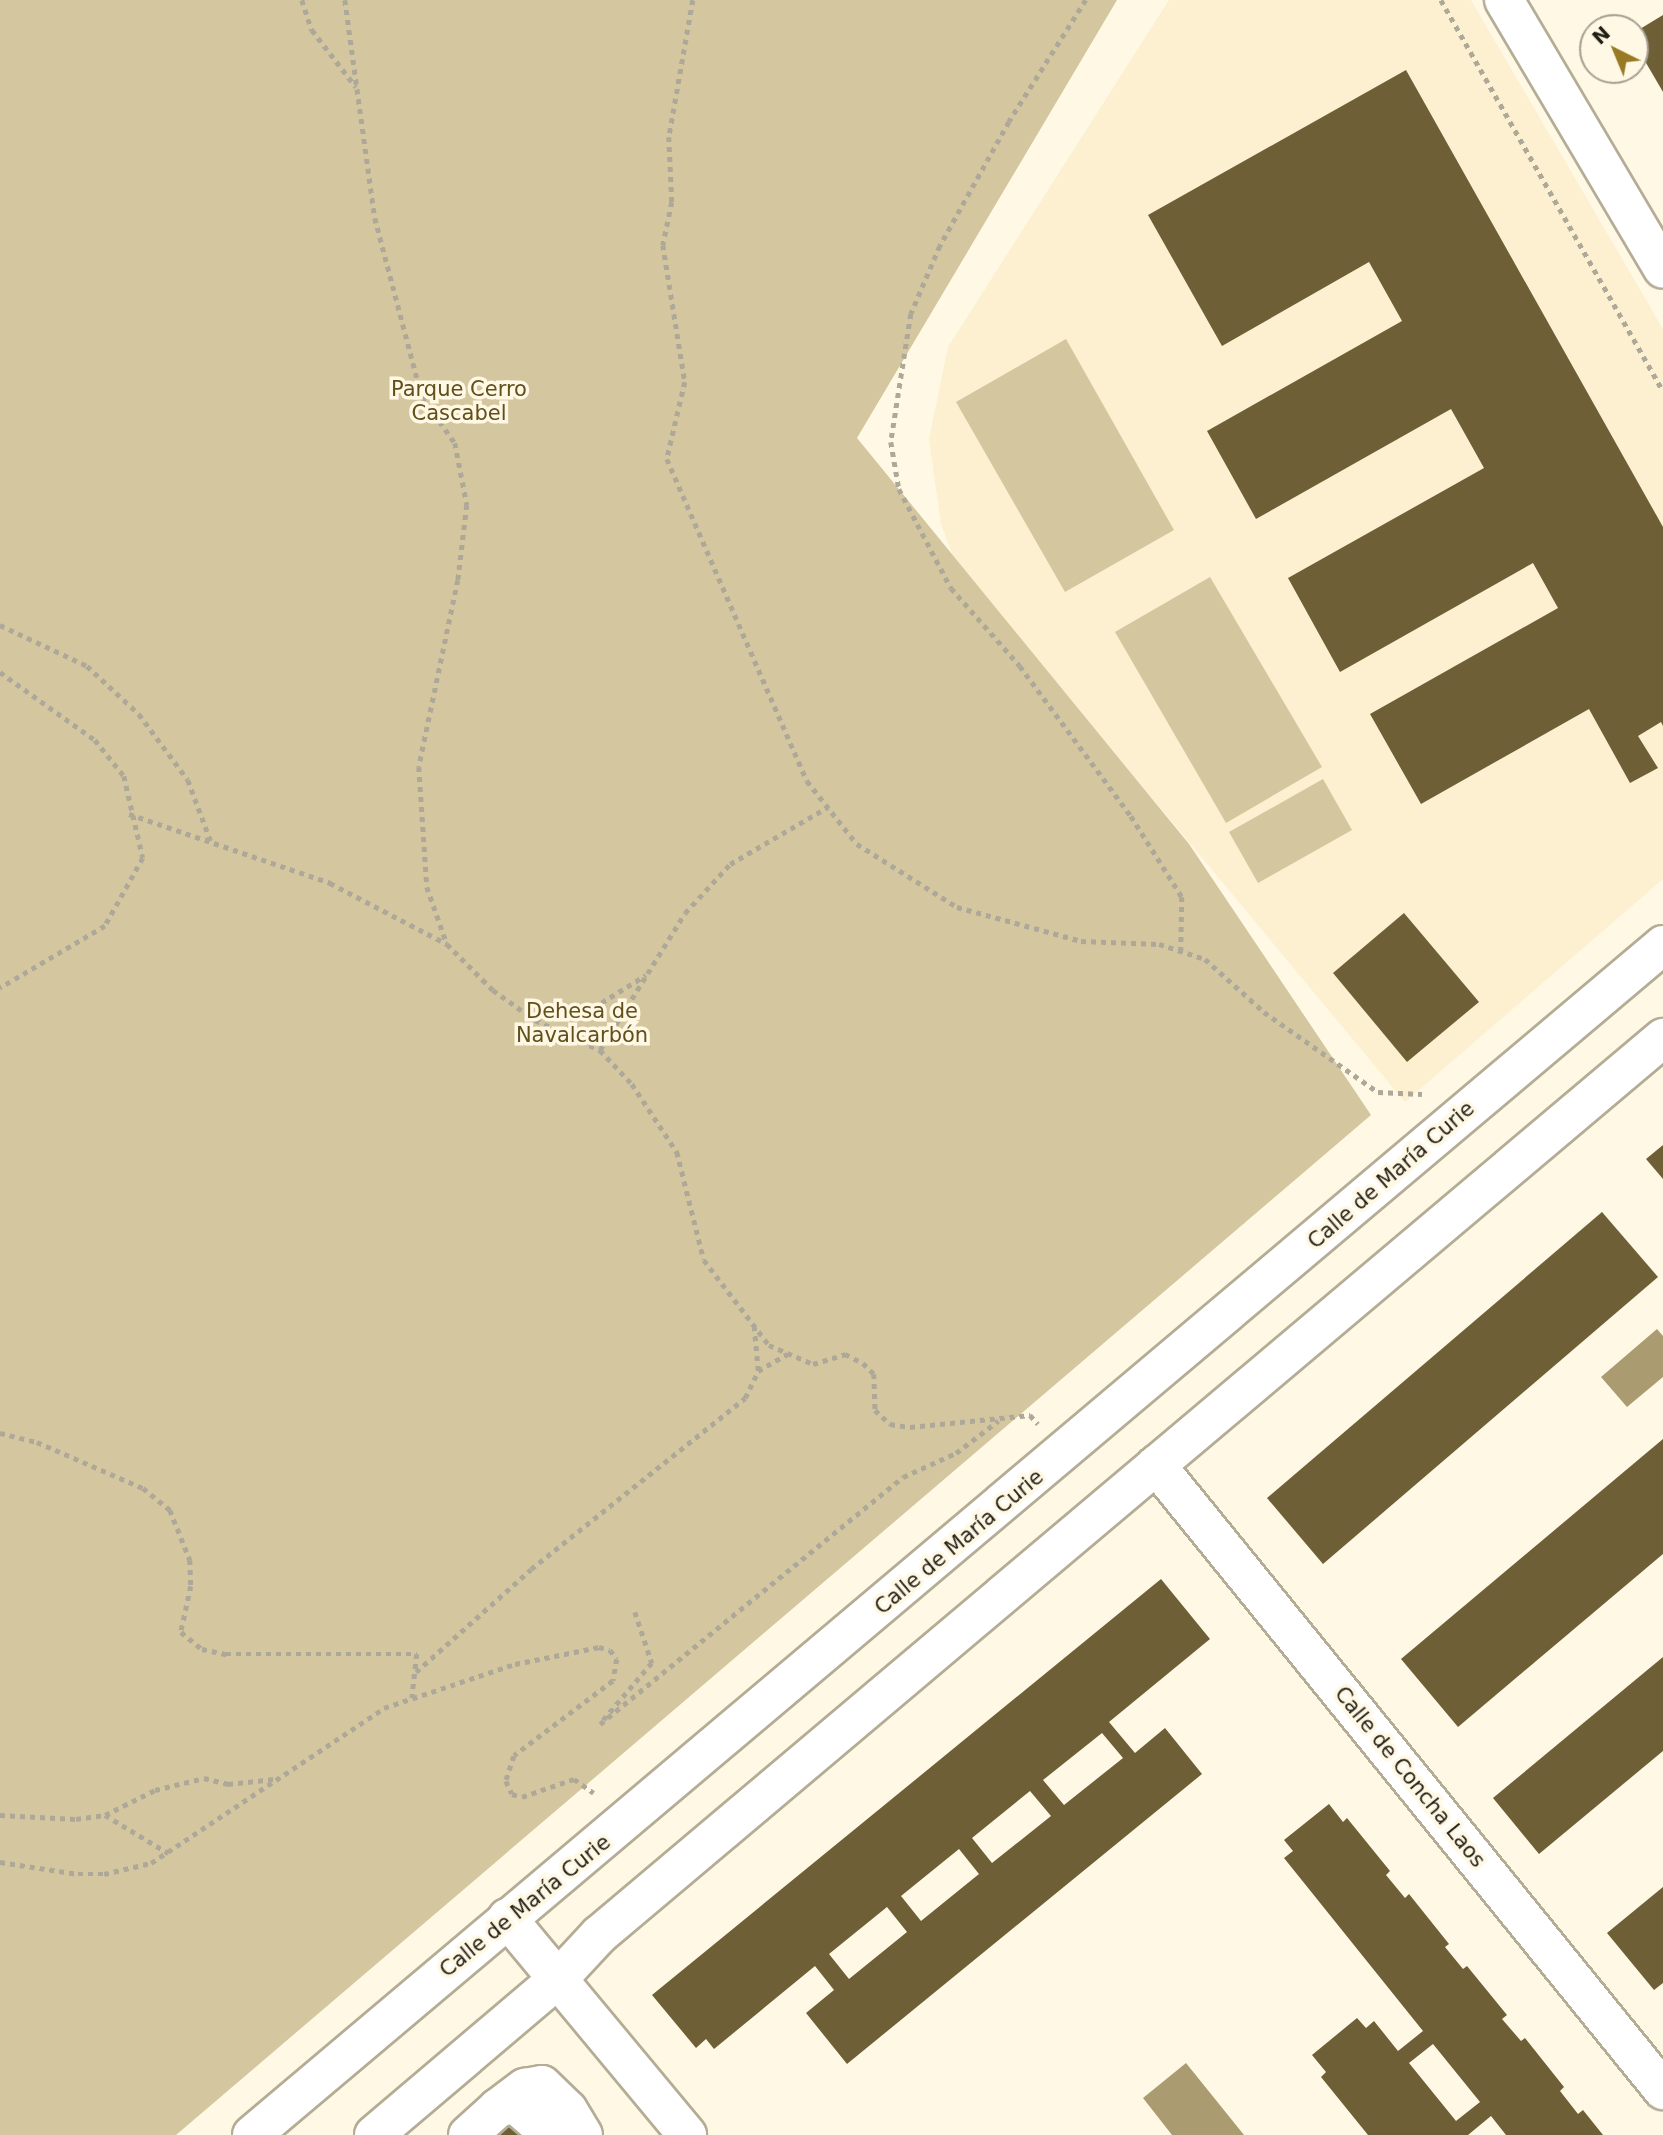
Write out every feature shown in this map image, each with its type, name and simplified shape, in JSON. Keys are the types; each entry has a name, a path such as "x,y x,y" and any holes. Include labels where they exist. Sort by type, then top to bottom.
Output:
{"street":[{"path":"1504,0 1663,269"},
{"name":"Calle de María Curie","path":"252,2135 507,1918 542,1895 1663,945"},
{"path":"374,2135 559,1978 599,1935 1663,1038"},
{"name":"Calle de Concha Laos","path":"1156,1465 1661,2083"},
{"path":"507,1918 687,2135"},
{"path":"468,2135 525,2088 542,2085 568,2110 583,2135"},
{"path":"498,2108 514,2102 524,2108 551,2135"}],"path":[{"path":"302,0 312,30 357,87"},
{"path":"345,0 375,218 422,397 455,443 467,505 458,580 419,767 427,887 447,944"},
{"path":"694,0 669,137 672,202 663,245 685,382 667,459 807,781 857,844 957,907 1081,941 1159,944 1205,959 1264,1012 1378,1092 1422,1094"},
{"path":"1086,0 1009,121 940,246 911,314 891,442 899,489 951,588 1020,666 1130,816 1182,897 1181,951"},
{"path":"1441,0 1663,391"},
{"path":"0,625 88,666 139,714 188,780 211,842"},
{"path":"0,672 96,740 124,776 129,814 143,858 105,926 0,988"},
{"path":"600,1050 685,913 730,864 828,807"},
{"path":"129,814 330,883 447,944 493,990 535,1020 600,1050 632,1084 677,1152 704,1260 769,1345 813,1364 845,1354 863,1363 874,1374 876,1410 890,1424 1000,1420 1030,1415"},
{"path":"535,1020 593,1008 647,975"},
{"path":"416,1672 531,1569 745,1398 758,1371 754,1325"},
{"path":"758,1371 789,1354"},
{"path":"635,1612 652,1663 600,1724 903,1477 956,1453 1000,1420"},
{"path":"0,1433 37,1442 143,1488 170,1510 190,1560 191,1586 181,1632 202,1649 226,1654 417,1654 412,1698"},
{"path":"0,1862 104,1874 151,1863 277,1779 346,1729 412,1698 515,1664 599,1647 610,1650 617,1659 613,1681 514,1756 506,1781 512,1794 522,1797 574,1779 594,1793"},
{"path":"0,1815 76,1819 105,1815 156,1790 204,1778 228,1784 277,1779"},
{"path":"105,1815 168,1853"}],"shaded area":[{"path":"1169,0 1471,0 1663,329 1663,879 1405,1102 955,561 941,524 929,439 948,347"},
{"path":"1657,1329 1663,1336 1663,1377 1627,1407 1601,1377"},
{"path":"1186,2063 1244,2135 1172,2135 1143,2098"}],"green space":[{"name":"Dehesa de Navalcarbón","path":"0,0 1117,0 857,438 1189,844 1371,1115 176,2135 0,2135"},
{"path":"1066,339 1174,530 1065,592 956,402"},
{"path":"1210,577 1322,767 1226,823 1115,632"},
{"path":"1323,779 1352,830 1258,883 1229,832"}],"building":[{"path":"1663,15 1663,92 1649,68 1649,24"},
{"path":"1406,70 1663,527 1663,726 1661,722 1638,736 1658,768 1630,783 1589,709 1421,804 1370,714 1558,608 1533,563 1340,672 1288,578 1484,468 1451,409 1256,519 1207,431 1402,321 1369,262 1222,346 1148,215"},
{"path":"1404,913 1479,1002 1407,1062 1333,973"},
{"path":"1663,1145 1663,1179 1646,1159"},
{"path":"1602,1212 1658,1277 1323,1564 1267,1498"},
{"path":"1663,1439 1663,1554 1458,1727 1401,1659"},
{"path":"1161,1579 1210,1639 1109,1722 1135,1753 1165,1728 1202,1774 847,2064 806,2013 834,1990 815,1966 714,2049 706,2039 696,2048 652,1995","holes":["1102,1733 1123,1758 1064,1805 1043,1780","1030,1791 1051,1816 992,1863 972,1838","959,1849 979,1874 921,1921 901,1896","887,1907 907,1932 849,1979 829,1954"]},
{"path":"1663,1657 1663,1751 1539,1854 1493,1798"},
{"path":"1329,1804 1343,1822 1347,1818 1390,1871 1386,1875 1405,1898 1409,1894 1449,1944 1445,1947 1463,1969 1467,1966 1507,2015 1502,2019 1521,2041 1525,2038 1564,2087 1560,2091 1578,2114 1583,2110 1603,2135 1506,2135 1491,2116 1468,2135 1368,2135 1321,2077 1326,2072 1312,2055 1357,2018 1366,2028 1374,2021 1398,2051 1423,2031 1284,1858 1293,1851 1284,1840","holes":["1433,2044 1480,2102 1456,2121 1409,2063"]},
{"path":"1663,1887 1663,1983 1654,1990 1607,1933"},
{"path":"508,2114 525,2135 482,2135"}],"park label":[{"name":"Parque Cerro Cascabel","path":"459,401"}]}
